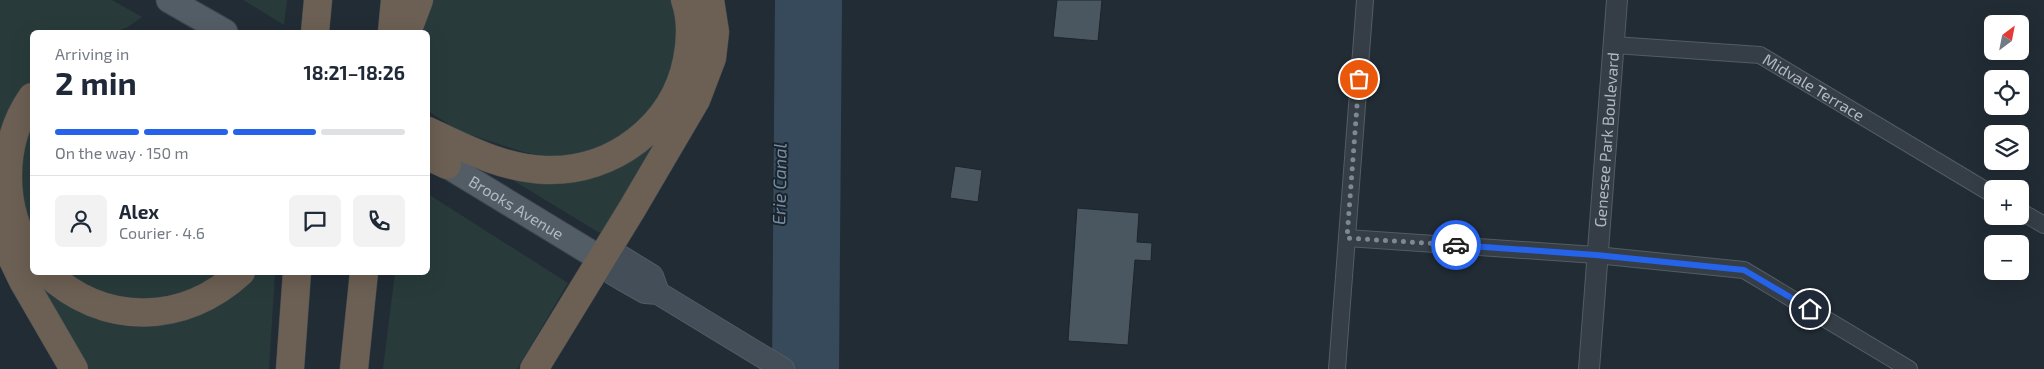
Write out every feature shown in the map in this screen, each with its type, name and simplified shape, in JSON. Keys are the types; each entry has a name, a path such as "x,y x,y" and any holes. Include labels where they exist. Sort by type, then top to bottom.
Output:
{"highway":[{"path":"315,30 318,0"},
{"path":"392,30 395,0"},
{"path":"408,30 419,0"},
{"path":"436,149 477,154 504,163 546,170 569,169 590,165 621,152 653,126 670,102 679,85 689,49 691,28 685,0"},
{"path":"534,369 603,260 683,123 700,90 712,58 715,32 710,0"},
{"path":"30,100 15,128 7,178 12,217 30,253"},
{"path":"0,233 23,281 74,369"},
{"path":"50,275 74,294 97,305 123,312 146,313 168,311 199,302 218,292 238,275"},
{"path":"290,369 297,275"},
{"path":"354,369 364,275"}],"main road":[{"path":"169,0 222,30"},
{"name":"Brooks Avenue","path":"436,149 603,260 612,273 645,292 658,293 783,369"}],"street":[{"path":"1337,369 1365,0"},
{"name":"Genesee Park Boulevard","path":"1589,369 1596,255 1617,0"},
{"name":"Midvale Terrace","path":"1614,45 1760,55 1984,189"},
{"path":"2029,216 2044,225"},
{"path":"1347,238 1596,255 1744,270 1909,369"}],"green space":[{"path":"0,0 112,0 142,17 120,30 30,30 30,88 0,149"},
{"path":"287,0 284,25 245,1"},
{"path":"431,0 674,0 678,48 661,97 624,139 577,156 547,158 459,131 430,112 430,30 424,30"},
{"path":"30,122 30,229 17,167"},
{"path":"645,144 654,153 604,233 598,232 501,173"},
{"path":"430,195 568,283 517,369 383,369 395,275 430,275"},
{"path":"64,275 222,275 172,300 105,297"},
{"path":"244,275 275,275 269,369 83,369 36,276 125,322"}],"water":[{"name":"Erie Canal","path":"775,0 842,0 839,369 772,369"}],"building":[{"path":"1057,0 1102,0 1098,41 1053,37"},
{"path":"955,166 982,170 978,202 950,198"},
{"path":"1077,208 1139,213 1137,242 1152,243 1151,261 1135,260 1128,345 1068,341"}],"way so far":[{"path":"1359,79 1347,238 1456,245"}],"route":[{"path":"1456,245 1596,255 1744,270 1810,309"}]}
